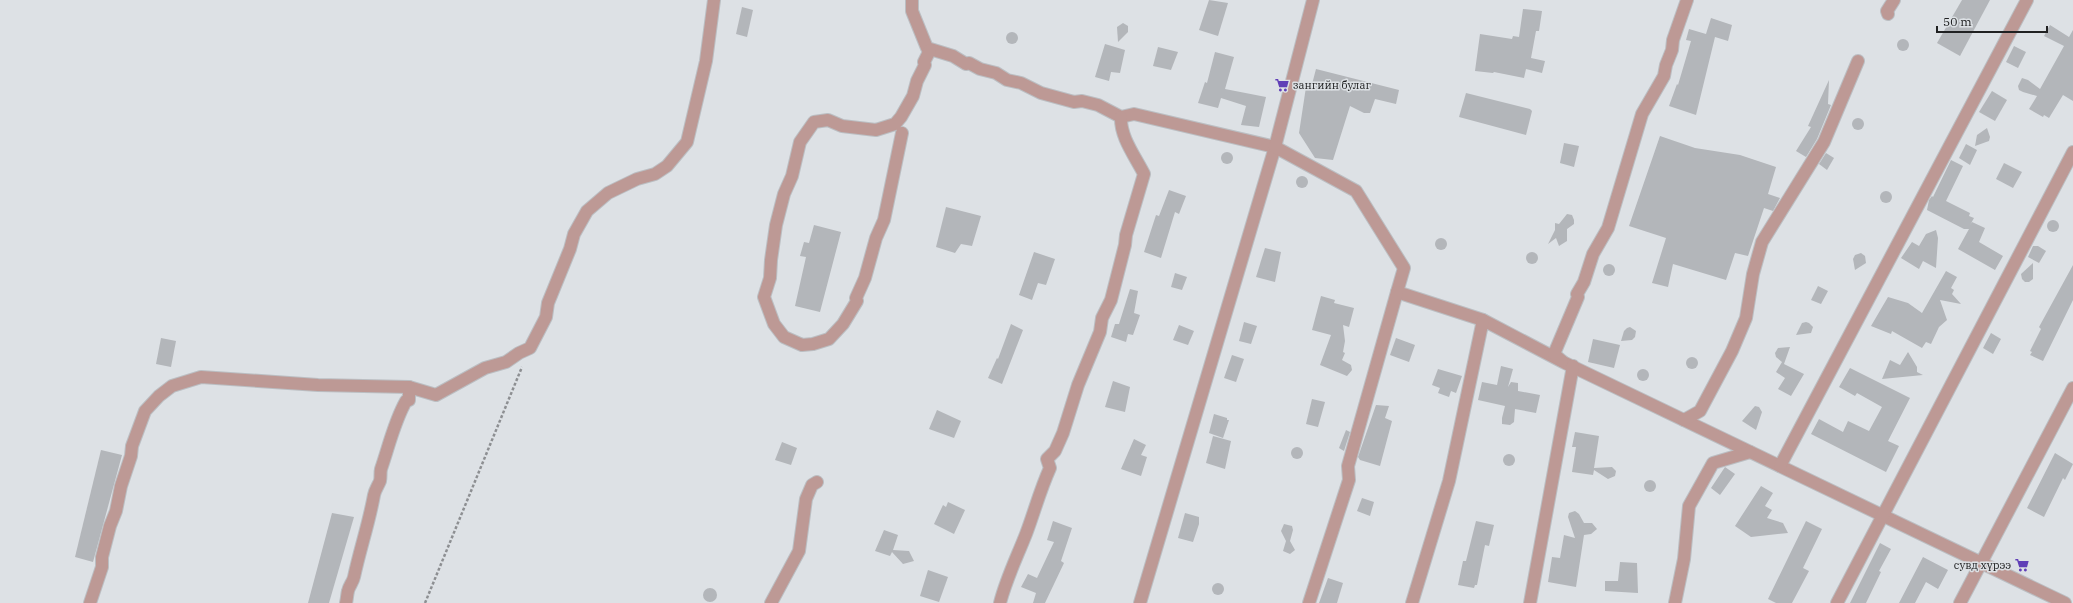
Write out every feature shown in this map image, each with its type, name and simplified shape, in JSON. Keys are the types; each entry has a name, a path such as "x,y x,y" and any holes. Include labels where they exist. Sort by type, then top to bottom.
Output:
{"street":[{"path":"90,603 102,567 102,557 110,526 116,511 121,486 131,456 132,446 145,411 159,396 172,386 201,377 318,385 409,388 436,395 485,368 506,362 519,353 530,348 546,317 548,303 570,249 574,234 587,211 608,193 637,179 655,174 667,166 687,142 706,61 714,0"},
{"path":"912,0 912,11 927,48 930,50 953,56 980,70 996,74 1007,80 1021,83 1041,92 1074,102 1082,101 1098,105 1121,117 1134,114 1275,147 1356,191 1404,268 1348,466 1349,480 1308,603"},
{"path":"1140,603 1275,147 1313,0"},
{"path":"1569,365 1554,354 1578,297 1577,294 1584,282 1593,254 1608,228 1640,120 1664,76 1666,65 1672,50 1673,40 1687,0"},
{"path":"1888,14 1887,11 1894,0"},
{"path":"1780,466 2027,0"},
{"path":"902,133 884,220 876,238 865,278 856,298 857,301 843,324 829,338 813,344 796,344 784,337 774,324 764,298 770,278 776,225 784,194 792,176 800,142 814,122 828,120 842,126 876,130 895,124 901,117 913,96 917,81 925,65 924,62 930,50"},
{"path":"1684,420 1700,411 1732,352 1746,318 1753,274 1762,242 1824,142 1858,61"},
{"path":"1000,603 1050,468 1047,459 1055,451 1063,433 1078,385 1100,332 1102,318 1111,300 1126,235 1141,187 1144,174 1129,147 1121,127 1121,117"},
{"path":"1837,603 2073,152"},
{"path":"1397,292 1483,320 1569,365 2065,603"},
{"path":"1412,603 1449,481 1483,320"},
{"path":"1530,603 1569,365"},
{"path":"346,603 348,592 354,577 354,567 360,553 361,543 367,529 368,519 380,480 381,470 387,456 387,446 394,430 397,416 406,401 409,400 409,388"},
{"path":"1960,603 2073,388"},
{"path":"1675,603 1684,559 1689,506 1713,463 1750,452"},
{"path":"771,603 799,551 806,499 812,484 817,482"}],"path":[{"path":"425,603 530,348"}],"building":[{"path":"1209,0 1228,3 1218,36 1199,30"},
{"path":"1962,0 1990,0 1960,56 1937,43"},
{"path":"742,7 753,10 747,37 736,34"},
{"path":"1523,9 1542,11 1539,31 1536,31 1531,58 1545,61 1542,73 1526,69 1524,78 1494,72 1475,71 1480,34 1512,39 1513,36 1519,37"},
{"path":"1711,18 1732,25 1728,41 1715,37 1696,115 1669,106 1677,84 1678,85 1691,41 1686,40 1689,29 1706,34"},
{"path":"1123,23 1128,26 1128,32 1118,42 1117,27"},
{"path":"2050,25 2069,37 2073,30 2073,101 2063,95 2049,118 2044,115 2043,117 2029,109 2037,96 2019,90 2018,86 2022,78 2028,80 2040,89 2064,46 2044,36"},
{"path":"1010,32 1014,32 1018,38 1014,44 1010,44 1006,40 1006,36"},
{"path":"1901,39 1905,39 1909,45 1905,51 1901,51 1897,47 1897,43"},
{"path":"1105,44 1125,50 1120,73 1111,72 1109,81 1095,77"},
{"path":"2014,46 2026,52 2018,68 2006,62"},
{"path":"1158,47 1178,52 1171,70 1153,66"},
{"path":"1215,52 1234,57 1225,89 1266,97 1259,127 1241,125 1246,106 1221,98 1218,108 1198,103 1205,82 1207,83"},
{"path":"1316,69 1399,90 1396,104 1375,99 1370,113 1364,113 1350,106 1333,160 1315,158 1299,133 1306,87 1311,88"},
{"path":"1829,80 1828,104 1831,105 1817,139 1806,157 1796,151 1811,127 1808,126"},
{"path":"1992,91 2007,100 1995,121 1979,112"},
{"path":"1466,93 1530,109 1532,111 1526,135 1459,117"},
{"path":"1860,118 1863,119 1863,129 1856,130 1853,129 1852,122 1853,119"},
{"path":"1987,128 1990,137 1989,141 1975,146 1977,135"},
{"path":"1660,136 1695,148 1740,155 1776,167 1768,194 1780,198 1773,211 1764,208 1748,256 1735,253 1726,280 1673,264 1668,287 1652,283 1666,238 1629,226"},
{"path":"1564,143 1579,146 1574,167 1560,163"},
{"path":"1966,144 1977,150 1970,165 1959,158"},
{"path":"1225,152 1229,152 1233,158 1229,164 1225,164 1221,160 1221,156"},
{"path":"1826,153 1834,158 1827,170 1819,164"},
{"path":"1951,160 1963,166 1946,201 1970,213 1969,216 1974,218 1970,225 1972,222 1985,228 1979,242 2003,256 1995,270 1958,249 1969,229 1964,229 1927,210 1929,200 1932,196 1933,197"},
{"path":"2004,163 2022,172 2013,188 1996,179"},
{"path":"1300,176 1304,176 1308,182 1304,188 1300,188 1296,184 1296,180"},
{"path":"1169,190 1186,196 1179,214 1175,212 1161,258 1144,252 1156,215 1159,216"},
{"path":"1884,191 1888,191 1892,197 1888,203 1884,203 1880,199 1880,195"},
{"path":"946,207 981,216 972,246 961,244 955,253 936,247"},
{"path":"1567,214 1572,215 1574,224 1567,229 1567,241 1559,246 1556,238 1548,244 1555,230 1555,223 1559,224"},
{"path":"2055,220 2058,221 2058,231 2051,232 2048,231 2047,224 2048,221"},
{"path":"814,225 841,232 820,312 795,306 806,257 800,256 804,242 809,243"},
{"path":"1936,230 1938,238 1936,268 1923,261 1919,269 1901,258 1912,242 1919,246 1926,234"},
{"path":"1439,238 1443,238 1447,244 1443,250 1439,250 1435,246 1435,242"},
{"path":"2033,246 2038,246 2046,251 2039,263 2028,257"},
{"path":"1265,248 1281,252 1275,282 1256,277"},
{"path":"1034,252 1055,259 1046,285 1038,283 1032,300 1019,295"},
{"path":"1530,252 1534,252 1538,258 1534,264 1530,264 1526,260 1526,256"},
{"path":"1861,253 1865,256 1866,263 1855,270 1853,259 1855,255"},
{"path":"2033,263 2033,279 2029,282 2025,282 2022,279 2021,274"},
{"path":"1607,264 1611,264 1615,270 1611,276 1607,276 1603,272 1603,268"},
{"path":"2073,265 2073,300 2043,361 2030,355 2032,352 2030,351 2041,329 2039,327"},
{"path":"1946,271 1957,277 1951,288 1954,290 1952,294 1961,304 1940,300 1947,320 1939,327 1931,344 1926,342 1922,348 1892,331 1891,334 1871,326 1888,297 1908,303 1922,313"},
{"path":"1175,273 1187,277 1182,290 1171,287"},
{"path":"1818,286 1828,291 1821,304 1811,300"},
{"path":"1130,289 1138,291 1134,313 1140,315 1133,335 1128,334 1126,342 1111,337 1115,324 1119,324"},
{"path":"1321,296 1335,300 1334,303 1354,308 1349,327 1343,325 1345,341 1343,352 1345,353 1342,360 1351,365 1352,370 1347,376 1320,365 1331,335 1312,330"},
{"path":"1244,322 1257,326 1251,344 1239,341"},
{"path":"1806,322 1813,327 1811,333 1796,335 1802,323"},
{"path":"1011,324 1023,330 1002,384 988,378 997,358 998,359"},
{"path":"1179,325 1194,331 1188,345 1173,340"},
{"path":"1630,327 1636,331 1635,337 1632,340 1621,341 1624,331"},
{"path":"1991,333 2001,339 1993,354 1983,348"},
{"path":"161,338 176,341 171,367 156,364"},
{"path":"1396,338 1415,345 1409,362 1390,355"},
{"path":"1593,339 1620,345 1614,368 1588,362"},
{"path":"1790,347 1784,364 1804,374 1791,396 1778,389 1785,378 1776,372 1782,362 1776,357 1775,353 1778,348"},
{"path":"1908,352 1917,367 1917,372 1923,375 1882,379 1890,360 1900,365"},
{"path":"1232,355 1244,359 1236,382 1224,378"},
{"path":"1690,357 1694,357 1698,363 1694,369 1690,369 1686,365 1686,361"},
{"path":"1501,366 1513,369 1508,387 1511,382 1518,383 1518,391 1540,395 1536,413 1515,409 1514,422 1510,425 1502,424 1505,406 1478,400 1482,382 1497,385"},
{"path":"1850,368 1910,398 1888,441 1899,446 1886,472 1811,434 1819,419 1843,432 1848,421 1869,431 1882,407 1857,393 1855,396 1839,387"},
{"path":"1438,369 1462,376 1456,393 1451,391 1449,397 1438,393 1440,388 1432,385"},
{"path":"1641,369 1645,369 1649,375 1645,381 1641,381 1637,377 1637,373"},
{"path":"1113,381 1130,387 1125,412 1105,407"},
{"path":"1312,399 1325,402 1318,427 1306,424"},
{"path":"1376,405 1389,406 1385,418 1392,421 1380,466 1360,460 1358,457"},
{"path":"1755,406 1759,407 1762,412 1756,430 1742,421"},
{"path":"937,410 961,421 954,438 929,429"},
{"path":"1214,414 1229,420 1223,438 1209,433"},
{"path":"1346,430 1350,432 1344,451 1339,448"},
{"path":"1575,432 1599,436 1594,468 1612,467 1616,471 1615,476 1608,479 1594,470 1593,475 1572,472 1576,447 1572,447"},
{"path":"1213,436 1231,441 1225,469 1206,463"},
{"path":"1134,439 1146,445 1141,455 1147,457 1141,476 1121,469"},
{"path":"782,442 797,448 791,465 775,460"},
{"path":"1297,447 1301,449 1303,453 1301,457 1297,459 1293,457 1291,453 1293,449"},
{"path":"101,450 122,455 93,562 75,557"},
{"path":"2055,453 2073,464 2065,480 2063,478 2044,517 2027,508"},
{"path":"1507,454 1511,454 1515,460 1511,466 1507,466 1503,462 1503,458"},
{"path":"1725,467 1735,474 1720,495 1711,488"},
{"path":"1648,480 1652,480 1656,486 1652,492 1648,492 1644,488 1644,484"},
{"path":"1761,486 1773,493 1765,506 1772,510 1767,518 1783,523 1788,533 1751,537 1735,526"},
{"path":"1362,498 1374,502 1370,516 1357,511"},
{"path":"948,502 965,510 954,534 934,524 943,505 946,507"},
{"path":"1575,511 1579,514 1584,523 1592,523 1597,529 1591,534 1584,535 1576,587 1548,582 1552,557 1560,558 1564,535 1575,538 1568,517 1569,513"},
{"path":"332,513 354,517 329,603 308,603"},
{"path":"1185,513 1199,517 1199,524 1193,542 1178,538"},
{"path":"1053,521 1072,528 1061,561 1064,563 1045,603 1033,603 1036,593 1021,587 1028,574 1037,578 1054,542 1047,540"},
{"path":"1476,521 1494,525 1489,546 1485,545 1477,585 1475,585 1474,588 1458,585 1463,561 1466,561"},
{"path":"1806,521 1822,529 1803,568 1809,571 1792,603 1776,603 1768,599"},
{"path":"1284,524 1292,526 1293,530 1290,541 1295,550 1290,554 1283,551 1286,541 1281,531"},
{"path":"884,530 898,535 893,550 909,551 914,561 903,564 892,552 890,556 875,551"},
{"path":"1880,543 1891,549 1879,571 1881,572 1866,603 1850,603"},
{"path":"1923,557 1948,570 1938,589 1926,582 1915,603 1899,603"},
{"path":"1620,562 1637,563 1638,593 1605,591 1605,581 1618,581"},
{"path":"928,570 948,577 939,602 920,596"},
{"path":"1328,578 1343,583 1337,603 1319,603"},
{"path":"1216,583 1220,583 1224,589 1220,595 1216,595 1212,591 1212,587"},
{"path":"710,588 715,590 717,595 715,600 710,602 705,600 703,595 705,590"}],"place":[{"name":"зангийн булаг","path":"1282,85"},
{"name":"сувд хүрээ","path":"2022,565"}]}
